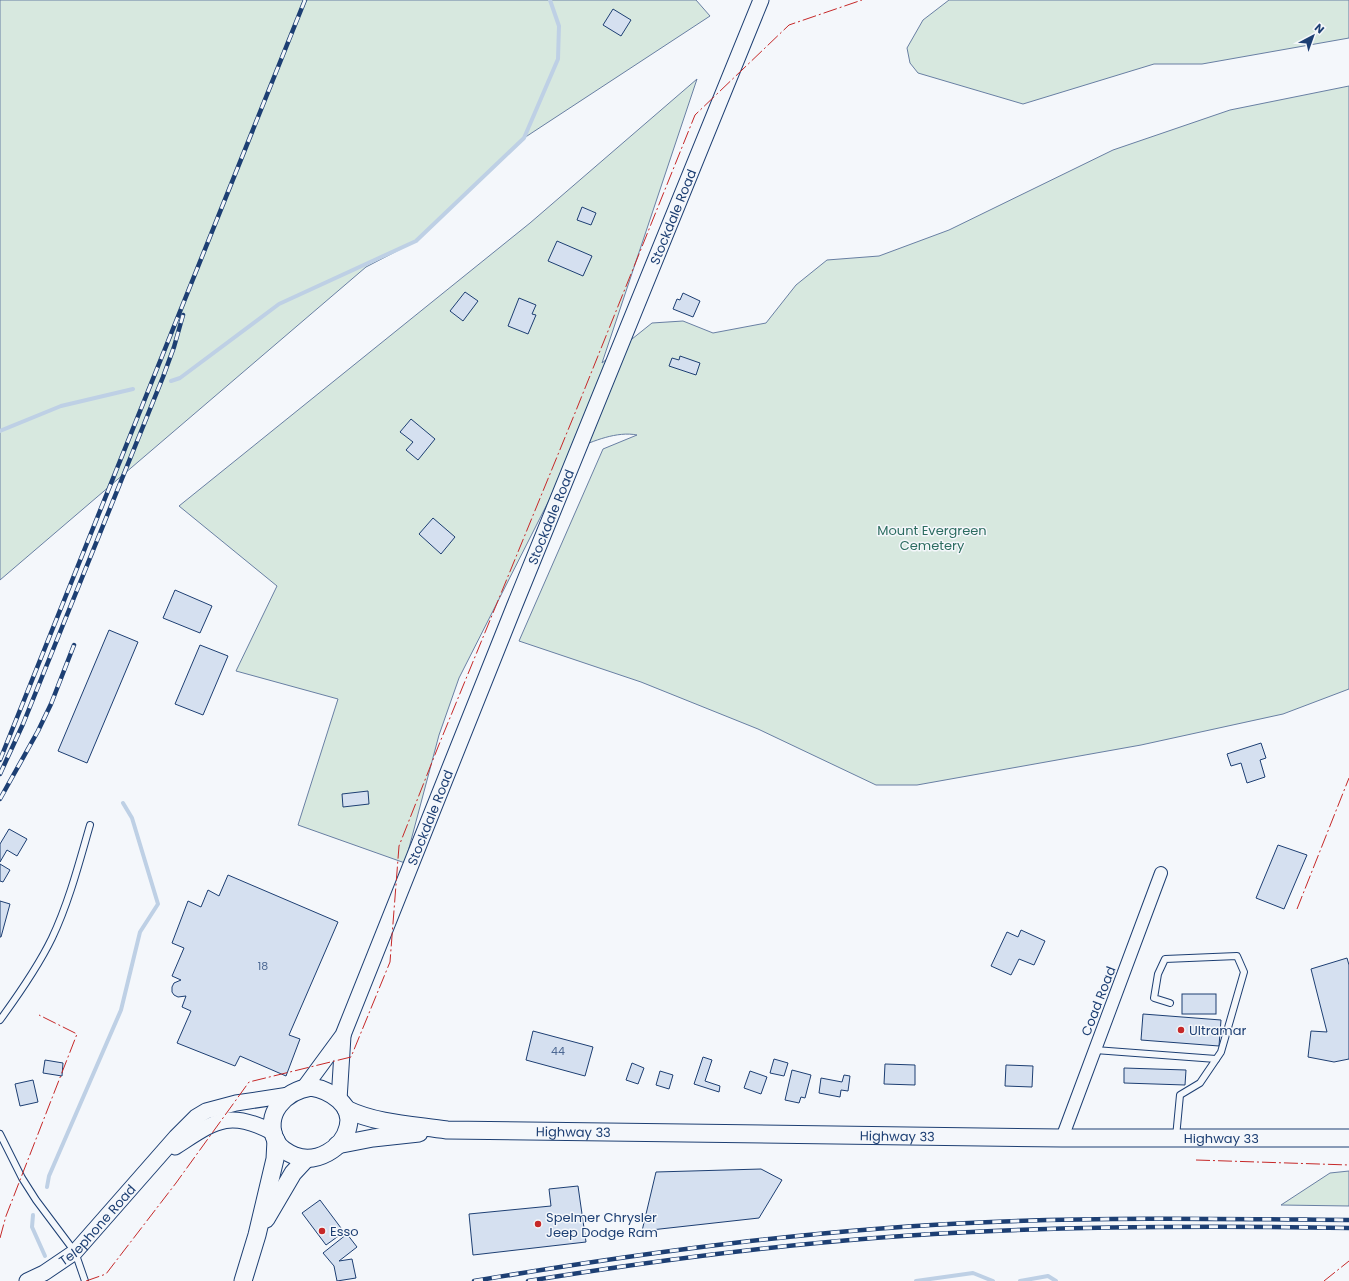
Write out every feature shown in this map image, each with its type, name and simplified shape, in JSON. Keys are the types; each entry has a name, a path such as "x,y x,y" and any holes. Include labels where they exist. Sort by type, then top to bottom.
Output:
{"main road":[{"path":"312,1087 330,1093 342,1104 348,1115 348,1128 343,1138 337,1145 321,1156 306,1159 289,1154 279,1146 275,1137 272,1123 274,1115 280,1103 296,1092 312,1087"},
{"name":"Highway 33","path":"342,1104 358,1115 382,1121 446,1130"},
{"name":"Highway 33","path":"337,1145 373,1138 446,1130 1062,1138 1349,1138"},
{"path":"243,1281 257,1235 275,1159 275,1137"},
{"path":"257,1235 293,1173 306,1159"}],"street":[{"name":"Stockdale Road","path":"296,1092 343,1035 511,614 761,0"},
{"name":"Coad Road","path":"1062,1138 1161,873"},
{"name":"Stockdale Road","path":"342,1104 343,1035"},
{"name":"Telephone Road","path":"27,1281 44,1273 75,1252 158,1157 187,1126 206,1111 236,1103 296,1092"},
{"name":"Telephone Road","path":"158,1157 199,1131 226,1120 234,1119 243,1121 263,1128 275,1137"}],"lane":[{"path":"0,1020 21,991 52,938 73,882 90,825"},
{"path":"1170,1003 1154,998 1158,974 1165,959 1236,956 1244,972 1221,1052 1200,1083 1180,1095 1175,1138"},
{"path":"1095,1050 1216,1059"},
{"path":"0,1134 22,1178 36,1200 75,1252 85,1281"}],"green space":[{"path":"0,0 696,0 710,16 524,138 416,241 366,267 0,580"},
{"path":"949,0 1349,0 1349,38 1202,64 1154,64 1023,104 918,73 910,63 907,48 923,20"},
{"name":"Mount Evergreen Cemetery","path":"697,79 602,363 652,323 683,321 713,333 766,323 796,285 827,260 879,256 949,230 1113,150 1230,110 1349,86 1349,689 1283,714 1141,745 917,785 876,785 758,729 641,682 519,641 603,449 637,435 621,434 597,440 575,449 459,678 439,735 405,863 298,825 338,699 236,671 277,586 179,506 530,223"},
{"path":"1349,1171 1349,1206 1281,1205 1330,1173"}],"building":[{"path":"613,9 631,20 621,36 603,25"},
{"path":"582,207 596,213 591,225 577,220"},
{"path":"557,241 592,256 583,276 548,261"},
{"path":"465,292 478,301 463,321 450,311"},
{"path":"683,293 700,301 693,317 673,309 677,299 680,300"},
{"path":"519,298 536,305 532,314 536,315 528,334 508,326"},
{"path":"680,356 700,363 696,375 669,366 672,358 679,360"},
{"path":"411,419 435,439 418,460 406,450 413,442 400,432"},
{"path":"433,518 455,537 441,554 419,534"},
{"path":"175,590 212,606 200,633 163,618"},
{"path":"109,630 138,642 87,763 58,751"},
{"path":"200,645 228,656 203,715 175,704"},
{"path":"1261,743 1266,758 1260,760 1265,777 1247,783 1241,763 1231,766 1227,754"},
{"path":"368,791 369,804 343,807 342,794"},
{"path":"9,829 27,839 17,856 7,850 0,862 0,844"},
{"path":"1278,845 1307,855 1284,909 1256,898"},
{"path":"0,864 10,870 3,882 0,881"},
{"path":"228,875 338,922 289,1035 300,1039 286,1076 240,1056 235,1066 177,1043 191,1011 182,1007 186,996 178,997 172,992 174,983 181,980 172,976 184,948 172,943 188,901 201,907 208,890 219,896"},
{"path":"0,901 10,904 1,937 0,937"},
{"path":"1021,930 1045,941 1034,965 1019,959 1011,975 991,966 1007,932 1018,937"},
{"path":"1347,958 1349,965 1349,1059 1334,1062 1308,1057 1311,1031 1327,1032 1311,969"},
{"path":"1182,994 1216,994 1216,1014 1182,1014"},
{"name":"Ultramar","path":"1143,1014 1221,1020 1219,1046 1141,1040"},
{"path":"533,1031 593,1047 585,1076 526,1060"},
{"path":"703,1057 712,1060 705,1081 720,1086 719,1092 694,1084"},
{"path":"774,1059 788,1063 784,1076 770,1073"},
{"path":"45,1060 63,1063 62,1076 43,1073"},
{"path":"632,1063 644,1068 638,1084 626,1080"},
{"path":"885,1064 915,1065 915,1085 884,1084"},
{"path":"1006,1065 1033,1066 1032,1087 1005,1086"},
{"path":"1124,1068 1186,1070 1185,1085 1124,1083"},
{"path":"792,1070 811,1075 805,1098 801,1097 799,1103 785,1100"},
{"path":"660,1071 673,1075 669,1089 656,1085"},
{"path":"750,1071 767,1077 761,1094 744,1088"},
{"path":"844,1075 850,1076 848,1091 841,1090 840,1097 819,1093 821,1078 842,1082"},
{"path":"33,1080 38,1102 20,1106 15,1084"},
{"path":"761,1169 782,1180 759,1218 642,1231 656,1172"},
{"path":"578,1186 586,1242 473,1255 469,1214 551,1206 549,1189"},
{"path":"320,1200 344,1232 326,1245 302,1213"},
{"path":"347,1234 357,1247 339,1261 352,1259 356,1278 337,1281 334,1266 323,1253"}],"waterway":[{"path":"171,381 180,378 279,304 416,241 524,138 558,59 559,26 550,0"},
{"path":"0,431 61,406 133,389"},
{"path":"47,1187 49,1176 121,1010 140,932 158,904 132,818 123,803"},
{"path":"33,1215 32,1227 45,1256"},
{"path":"916,1281 973,1273 993,1281"},
{"path":"1020,1281 1048,1276 1056,1281"}],"railway":[{"path":"0,760 305,0"},
{"path":"0,774 23,724 163,377 174,347 183,315"},
{"path":"0,799 38,731 51,704 74,645"},
{"path":"474,1281 667,1251 796,1236 926,1225 1081,1219 1349,1220"},
{"path":"528,1281 644,1263 760,1249 935,1234 1037,1229 1126,1227 1349,1228"}],"power":[{"path":"86,1281 106,1274 176,1183 249,1082 351,1057 390,962 399,846 695,115 789,25 862,0"},
{"path":"1297,909 1349,778"},
{"path":"0,1238 6,1216 77,1034 39,1015"},
{"path":"1196,1160 1349,1165"},
{"path":"1324,1281 1349,1261"}],"place":[{"name":"Ultramar","path":"1181,1030"},
{"name":"Spelmer Chrysler Jeep Dodge Ram","path":"538,1224"},
{"name":"Esso","path":"322,1231"}]}
